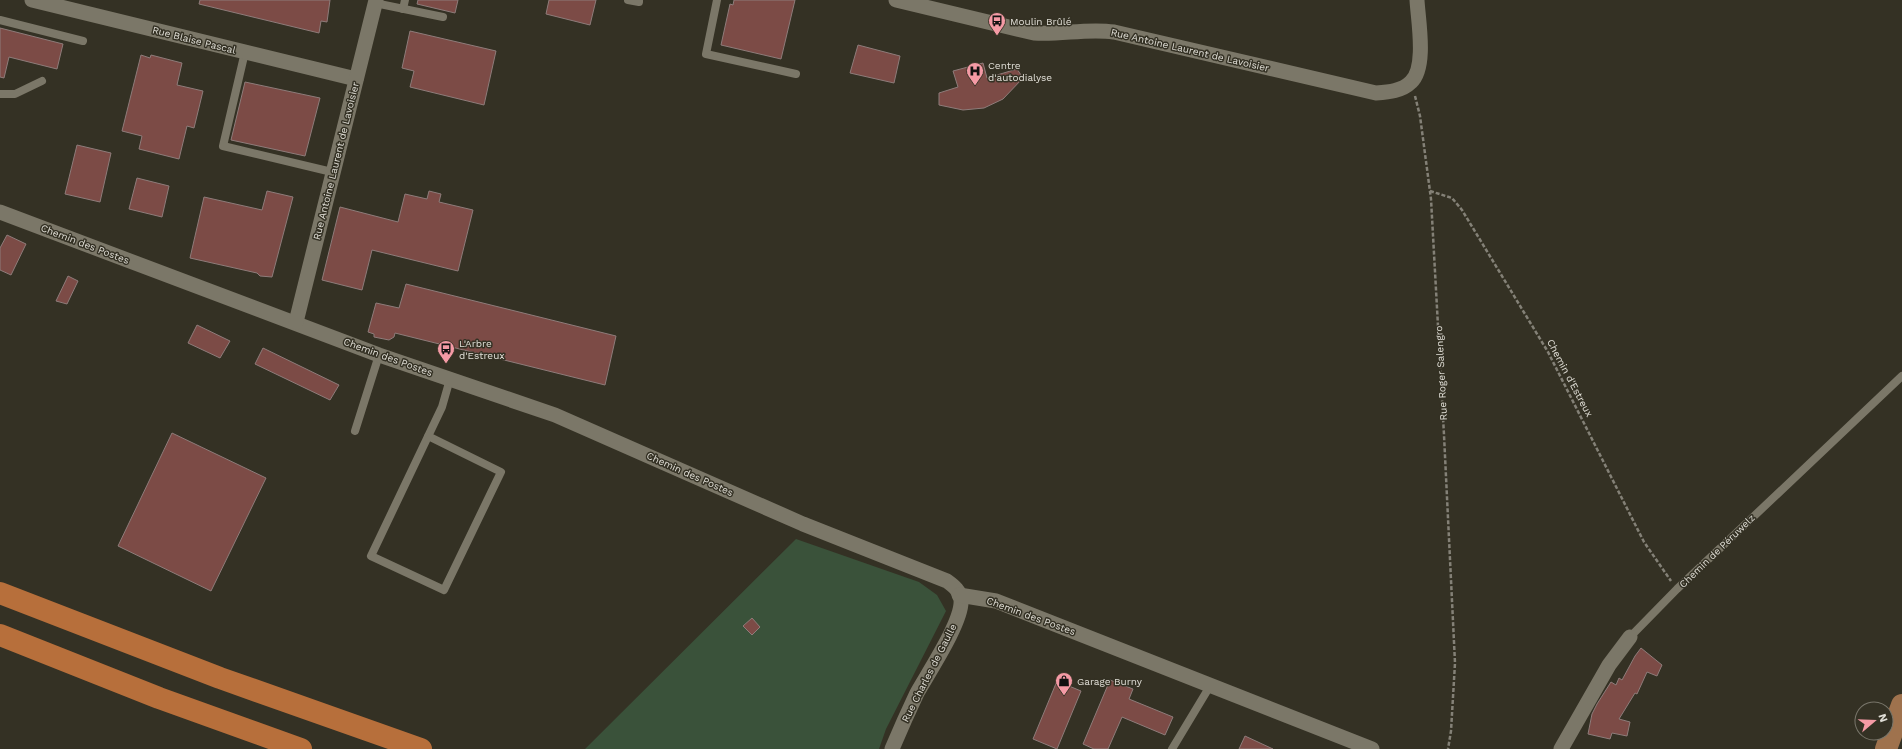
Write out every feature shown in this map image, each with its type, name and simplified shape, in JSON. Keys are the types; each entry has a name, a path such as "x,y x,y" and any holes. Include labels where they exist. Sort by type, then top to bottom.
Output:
{"highway":[{"path":"0,593 220,678 421,749"},
{"path":"0,635 182,706 300,749"}],"main road":[{"path":"1878,749 1899,711"},
{"path":"1886,749 1899,711"}],"street":[{"name":"Rue Blaise Pascal","path":"32,0 356,79"},
{"name":"Rue Antoine Laurent de Lavoisier","path":"896,0 1034,33 1051,34 1086,30 1114,32 1370,92 1395,91 1411,83"},
{"path":"1411,83 1417,74 1420,59 1417,0"},
{"name":"Rue Antoine Laurent de Lavoisier","path":"296,322 375,2"},
{"name":"Chemin des Postes","path":"0,212 296,322 379,355 555,415 803,524 936,576 954,587 959,595 996,601 1372,749"},
{"name":"Rue Charles de Gaulle","path":"892,749 917,694 955,623 960,606 959,595"},
{"name":"Chemin de Péruwelz","path":"1561,749 1609,665 1630,637"}],"lane":[{"path":"402,9 405,0"},
{"path":"628,0 638,2 639,0"},
{"path":"717,0 706,54 796,74"},
{"path":"375,2 443,17"},
{"path":"0,20 82,41"},
{"path":"245,52 224,146 332,172"},
{"path":"0,94 15,94 42,81"},
{"path":"355,431 379,355"},
{"name":"Chemin de Péruwelz","path":"1630,637 1677,589 1902,376"},
{"path":"428,436 501,472 444,590 371,556 428,436 442,407 450,379"},
{"path":"1172,749 1210,686"}],"path":[{"name":"Rue Roger Salengro","path":"1411,83 1420,116 1430,190 1455,656 1452,731 1448,749"},
{"name":"Chemin d'Estreux","path":"1430,190 1452,198 1462,210 1555,365 1644,542 1657,564 1677,589"}],"green space":[{"path":"796,539 919,582 937,595 946,611 886,729 879,749 585,749"}],"building":[{"path":"200,0 330,0 327,22 321,21 319,33 199,4"},
{"path":"418,0 458,0 455,13 417,4"},
{"path":"549,0 596,0 590,25 546,14"},
{"path":"734,0 795,0 781,59 721,45 730,4 733,5"},
{"path":"0,28 63,44 57,69 9,57 4,78 0,77"},
{"path":"410,31 496,51 484,105 410,87 414,71 402,68"},
{"path":"858,45 900,56 894,83 850,73"},
{"path":"141,55 150,58 151,55 182,63 177,85 203,91 194,128 187,126 179,159 139,149 142,136 122,131"},
{"path":"983,63 987,78 1017,69 1023,78 1003,99 984,108 963,110 939,105 939,93 958,87 953,71"},
{"path":"245,82 320,98 305,156 231,140"},
{"path":"77,145 111,153 100,202 65,194"},
{"path":"137,178 169,186 162,217 129,209"},
{"path":"267,191 293,197 272,277 260,276 257,273 190,258 204,197 262,210"},
{"path":"429,191 441,194 439,202 473,210 458,271 372,250 362,290 322,280 340,207 398,222 405,194 427,199"},
{"path":"7,235 26,244 11,275 0,270 0,248"},
{"path":"68,276 78,281 67,304 56,301"},
{"path":"406,284 616,336 605,385 395,333 394,337 389,340 374,337 374,334 368,332 376,303 399,308"},
{"path":"197,325 230,341 220,358 188,343"},
{"path":"263,348 339,385 330,400 255,364"},
{"path":"172,433 266,478 211,591 118,546"},
{"path":"752,618 760,627 752,635 743,626"},
{"path":"1641,648 1662,665 1657,676 1647,672 1637,694 1635,693 1619,719 1630,722 1627,736 1612,733 1610,739 1588,734 1592,714 1597,704 1611,682 1616,685 1619,678 1622,680"},
{"path":"1110,680 1133,689 1129,699 1173,717 1165,735 1122,717 1108,749 1094,749 1083,744"},
{"path":"1057,681 1081,691 1057,749 1033,739"},
{"path":"1245,736 1273,749 1239,749"}],"place":[{"name":"Moulin Brûlé","path":"997,36"},
{"name":"Centre d'autodialyse","path":"975,86"},
{"name":"L'Arbre d'Estreux","path":"446,364"},
{"name":"Garage Burny","path":"1064,696"}]}
